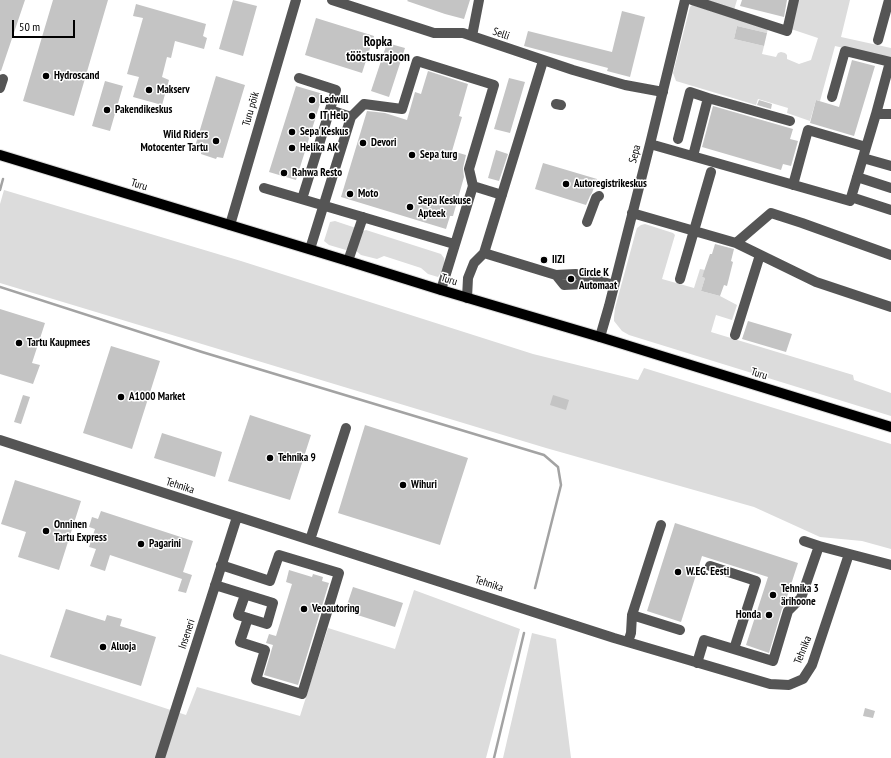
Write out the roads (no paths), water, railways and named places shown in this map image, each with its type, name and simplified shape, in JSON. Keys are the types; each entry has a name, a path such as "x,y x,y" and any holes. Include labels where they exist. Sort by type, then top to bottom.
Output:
{"main road":[{"name":"Turu","path":"0,155 891,427"}],"street":[{"name":"Turu põik","path":"230,225 296,0"},
{"name":"Selli","path":"332,0 434,33 463,33 543,61 625,84 663,92"},
{"path":"472,36 479,0"},
{"name":"Sepa","path":"600,337 650,144 685,0"},
{"path":"692,0 787,31 794,0"},
{"path":"878,40 889,0"},
{"path":"650,144 850,201 890,62 845,51 832,97"},
{"path":"310,249 351,117 364,104 402,109 417,61 494,85 468,169 473,186 441,290"},
{"path":"467,298 468,278 474,262 484,253 543,61"},
{"path":"299,78 336,90 302,199"},
{"path":"678,139 690,92 790,121"},
{"path":"693,156 708,98"},
{"path":"330,110 351,117"},
{"path":"876,114 891,114"},
{"path":"793,185 808,130 866,147"},
{"path":"863,158 891,166"},
{"path":"680,279 711,172"},
{"path":"857,177 891,188"},
{"path":"473,186 502,195"},
{"path":"264,188 454,244"},
{"path":"587,222 596,198 599,196"},
{"path":"851,196 891,210"},
{"path":"736,243 771,213 891,255"},
{"path":"632,214 736,243 816,282 891,307"},
{"path":"348,261 363,217"},
{"path":"484,253 556,275 576,274 614,285"},
{"path":"736,335 760,254"},
{"path":"310,540 346,428"},
{"name":"Tehnika","path":"0,440 628,642 770,684 789,685 803,678 812,665 849,554"},
{"name":"Inseneri","path":"160,758 237,517"},
{"path":"628,642 631,633 632,615 661,525"},
{"path":"804,541 891,565"},
{"path":"697,663 704,640 773,661 788,611 801,598 819,546"},
{"path":"221,565 270,580 279,555 339,573 302,694 256,680 265,650 240,642 248,618"},
{"path":"710,566 756,581 734,649"},
{"path":"215,585 273,604 267,624 238,615 244,595"},
{"path":"632,615 680,630"}],"waterway":[{"path":"0,190 3,179"},
{"path":"0,287 202,352 544,455 558,467 561,485 535,588"},
{"path":"494,758 524,633"}],"place":[{"name":"Hydroscand","path":"46,76"},
{"name":"Makserv","path":"149,90"},
{"name":"Ledwill","path":"312,100"},
{"name":"Pakendikeskus","path":"107,110"},
{"name":"IT Help","path":"312,116"},
{"name":"Sepa Keskus","path":"292,132"},
{"name":"Wild Riders Motocenter Tartu","path":"216,141"},
{"name":"Devori","path":"363,143"},
{"name":"Helika AK","path":"292,148"},
{"name":"Sepa turg","path":"412,155"},
{"name":"Rahwa Resto","path":"284,173"},
{"name":"Autoregistrikeskus","path":"566,184"},
{"name":"Moto","path":"350,194"},
{"name":"Sepa Keskuse Apteek","path":"410,207"},
{"name":"IIZI","path":"544,260"},
{"name":"Circle K Automaat","path":"571,279"},
{"name":"Tartu Kaupmees","path":"19,343"},
{"name":"A1000 Market","path":"121,397"},
{"name":"Tehnika 9","path":"270,458"},
{"name":"Wihuri","path":"403,485"},
{"name":"Onninen Tartu Express","path":"46,531"},
{"name":"Pagarini","path":"141,544"},
{"name":"W.EG. Eesti","path":"678,572"},
{"name":"Tehnika 3 ärihoone","path":"773,595"},
{"name":"Veoautoring","path":"304,609"},
{"name":"Honda","path":"769,615"},
{"name":"Aluoja","path":"103,647"}],"district":[{"name":"Ropka tööstusrajoon","path":"378,50"}]}
